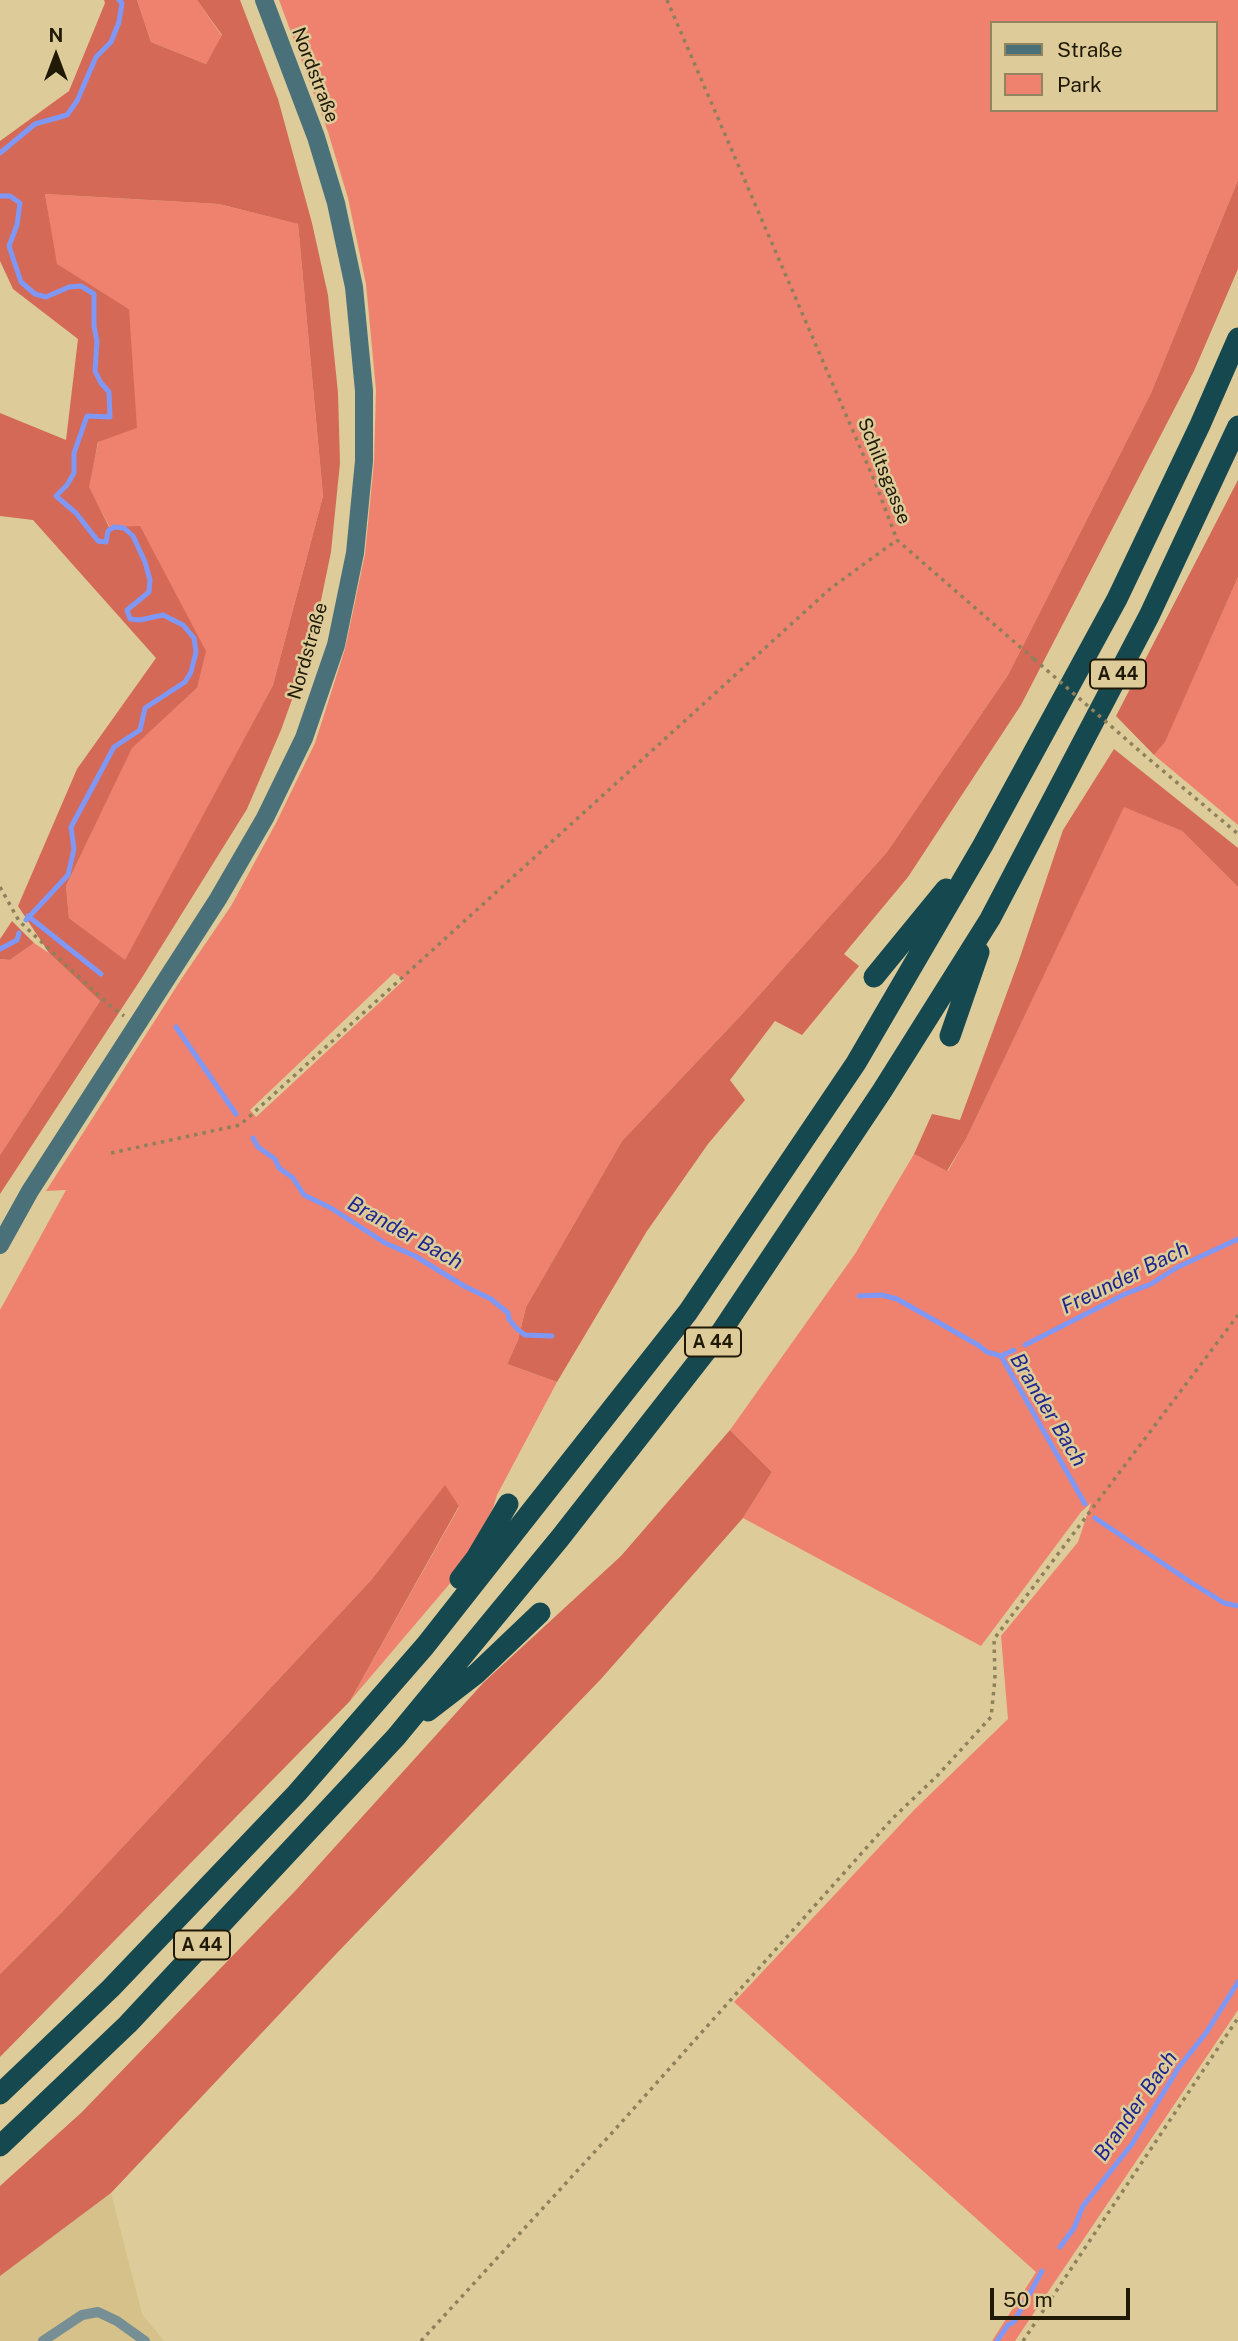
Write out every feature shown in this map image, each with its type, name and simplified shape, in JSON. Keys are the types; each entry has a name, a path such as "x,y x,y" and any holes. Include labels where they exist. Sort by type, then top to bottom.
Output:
{"highway":[{"name":"A 44","path":"0,2094 111,1988 278,1813 425,1646 688,1312 856,1063 983,845 1117,599 1200,425 1238,338"},
{"name":"A 44","path":"0,2146 128,2024 396,1737 560,1538 721,1332 882,1091 990,919 1149,616 1238,426"},
{"path":"873,977 983,845"},
{"path":"950,1035 990,919"},
{"path":"425,1646 450,1592 476,1558 508,1504"},
{"path":"396,1737 476,1674 540,1614"}],"main road":[{"name":"Nordstraße","path":"0,1245 30,1191 218,899 265,818 304,738 339,632 355,553 364,461 364,391 354,287 336,203 324,163 264,0"}],"lane":[{"path":"43,2341 82,2315 98,2312 117,2321 145,2341"}],"path":[{"name":"Schiltsgasse","path":"667,0 876,482 897,540 1238,834"},
{"path":"111,1153 240,1125 831,588 897,540"},
{"path":"0,887 19,921 108,1004"},
{"path":"421,2341 883,1828 937,1776 991,1717 995,1679 994,1639 1238,1315"},
{"path":"1023,2341 1238,2018"}],"shaded area":[{"path":"104,0 137,0 151,42 206,64 222,35 197,0 240,0 278,99 312,223 328,295 338,393 340,463 331,552 312,644 281,730 247,809 143,976 0,1194 0,1155 100,1001 49,953 18,906 77,769 156,658 33,520 0,516 0,413 66,440 78,339 13,289 0,261 0,141 69,91","holes":["45,194 219,204 298,224 323,496 273,685 125,960 69,918 66,886 132,748 197,688 206,651 140,526 109,527 89,487 98,442 137,428 129,309 57,264"]},
{"path":"1238,180 1238,269 1194,371 1021,705 908,877 844,954 859,966 802,1035 775,1021 730,1080 745,1100 708,1144 647,1231 557,1382 507,1364 518,1340 526,1307 622,1141 744,1012 887,852 1008,675 1151,393"},
{"path":"1238,480 1238,577 1165,742 1154,755 1116,716"},
{"path":"1114,749 1238,848 1238,887 1182,831 1124,807 966,1139 947,1171 914,1154 932,1114 960,1120 1063,830"},
{"path":"12,921 34,943 10,960 0,959 0,939"},
{"path":"730,1430 772,1472 743,1518 601,1679 111,2193 0,2276 0,2186 82,2112 296,1890 484,1682 621,1556"},
{"path":"445,1485 459,1506 350,1701 0,2057 0,1974 62,1912 372,1579"},
{"path":"111,2193 142,2314 164,2341 0,2341 0,2276"}],"green space":[{"path":"137,0 197,0 222,36 206,64 151,42"},
{"path":"279,0 1238,0 1238,180 1151,393 1008,675 887,852 744,1012 622,1141 526,1307 518,1340 507,1364 557,1382 458,1574 350,1701 459,1507 445,1486 372,1579 62,1912 0,1974 0,1310 66,1190 46,1191 231,906 276,823 315,743 345,649 365,554 374,462 376,390 366,284 348,198 328,132","holes":["394,973 404,980 256,1117 250,1110"]},
{"path":"45,194 219,204 298,224 323,496 273,685 125,961 69,918 66,886 132,747 197,688 88,487 129,309 56,264"},
{"path":"1238,577 1238,825 1154,755 1165,741"},
{"path":"1124,806 1182,831 1238,887 1238,2010 1015,2341 992,2341 1036,2272 734,2002 915,1809 1008,1719 1001,1636 1078,1542 1091,1503 1081,1512 981,1646 743,1518 772,1472 730,1430 855,1254 914,1154 948,1171 966,1139"},
{"path":"34,943 49,953 100,1001 0,1155 0,959 10,960"}],"waterway":[{"path":"0,153 35,124 67,115 77,101 96,57 111,42 119,22 122,3 119,0"},
{"path":"0,196 10,196 20,203 17,225 9,246 21,282 35,294 46,297 69,287 81,286 94,294 97,341 95,371 109,392 110,417 87,416 74,453 74,473 56,496 76,513 98,541 106,542 108,531 114,527 124,528 133,536 150,580 149,592 127,610 130,619 140,620 163,615 183,625 194,638 196,652 191,672 185,682 145,708 140,730 114,747 71,827 74,849 68,875 26,920"},
{"name":"Brander Bach","path":"28,916 101,974"},
{"path":"0,949 17,940 19,933"},
{"name":"Brander Bach","path":"176,1027 236,1114"},
{"name":"Brander Bach","path":"253,1138 258,1147 275,1159 279,1168 293,1178 304,1195 331,1208 385,1243 415,1256 491,1299 508,1313 509,1319 525,1335 552,1336"},
{"name":"Freunder Bach","path":"1025,1345 1238,1239"},
{"name":"Brander Bach","path":"859,1296 882,1295 897,1299 987,1352 1001,1356 1085,1504"},
{"name":"Freunder Bach","path":"1001,1356 1014,1350"},
{"name":"Brander Bach","path":"1095,1518 1224,1603 1238,1606"},
{"name":"Brander Bach","path":"1060,2247 1074,2228 1083,2206 1132,2144 1179,2067 1206,2033 1238,1982"},
{"name":"Brander Bach","path":"997,2341 1008,2325 1014,2322 1042,2271"}]}
